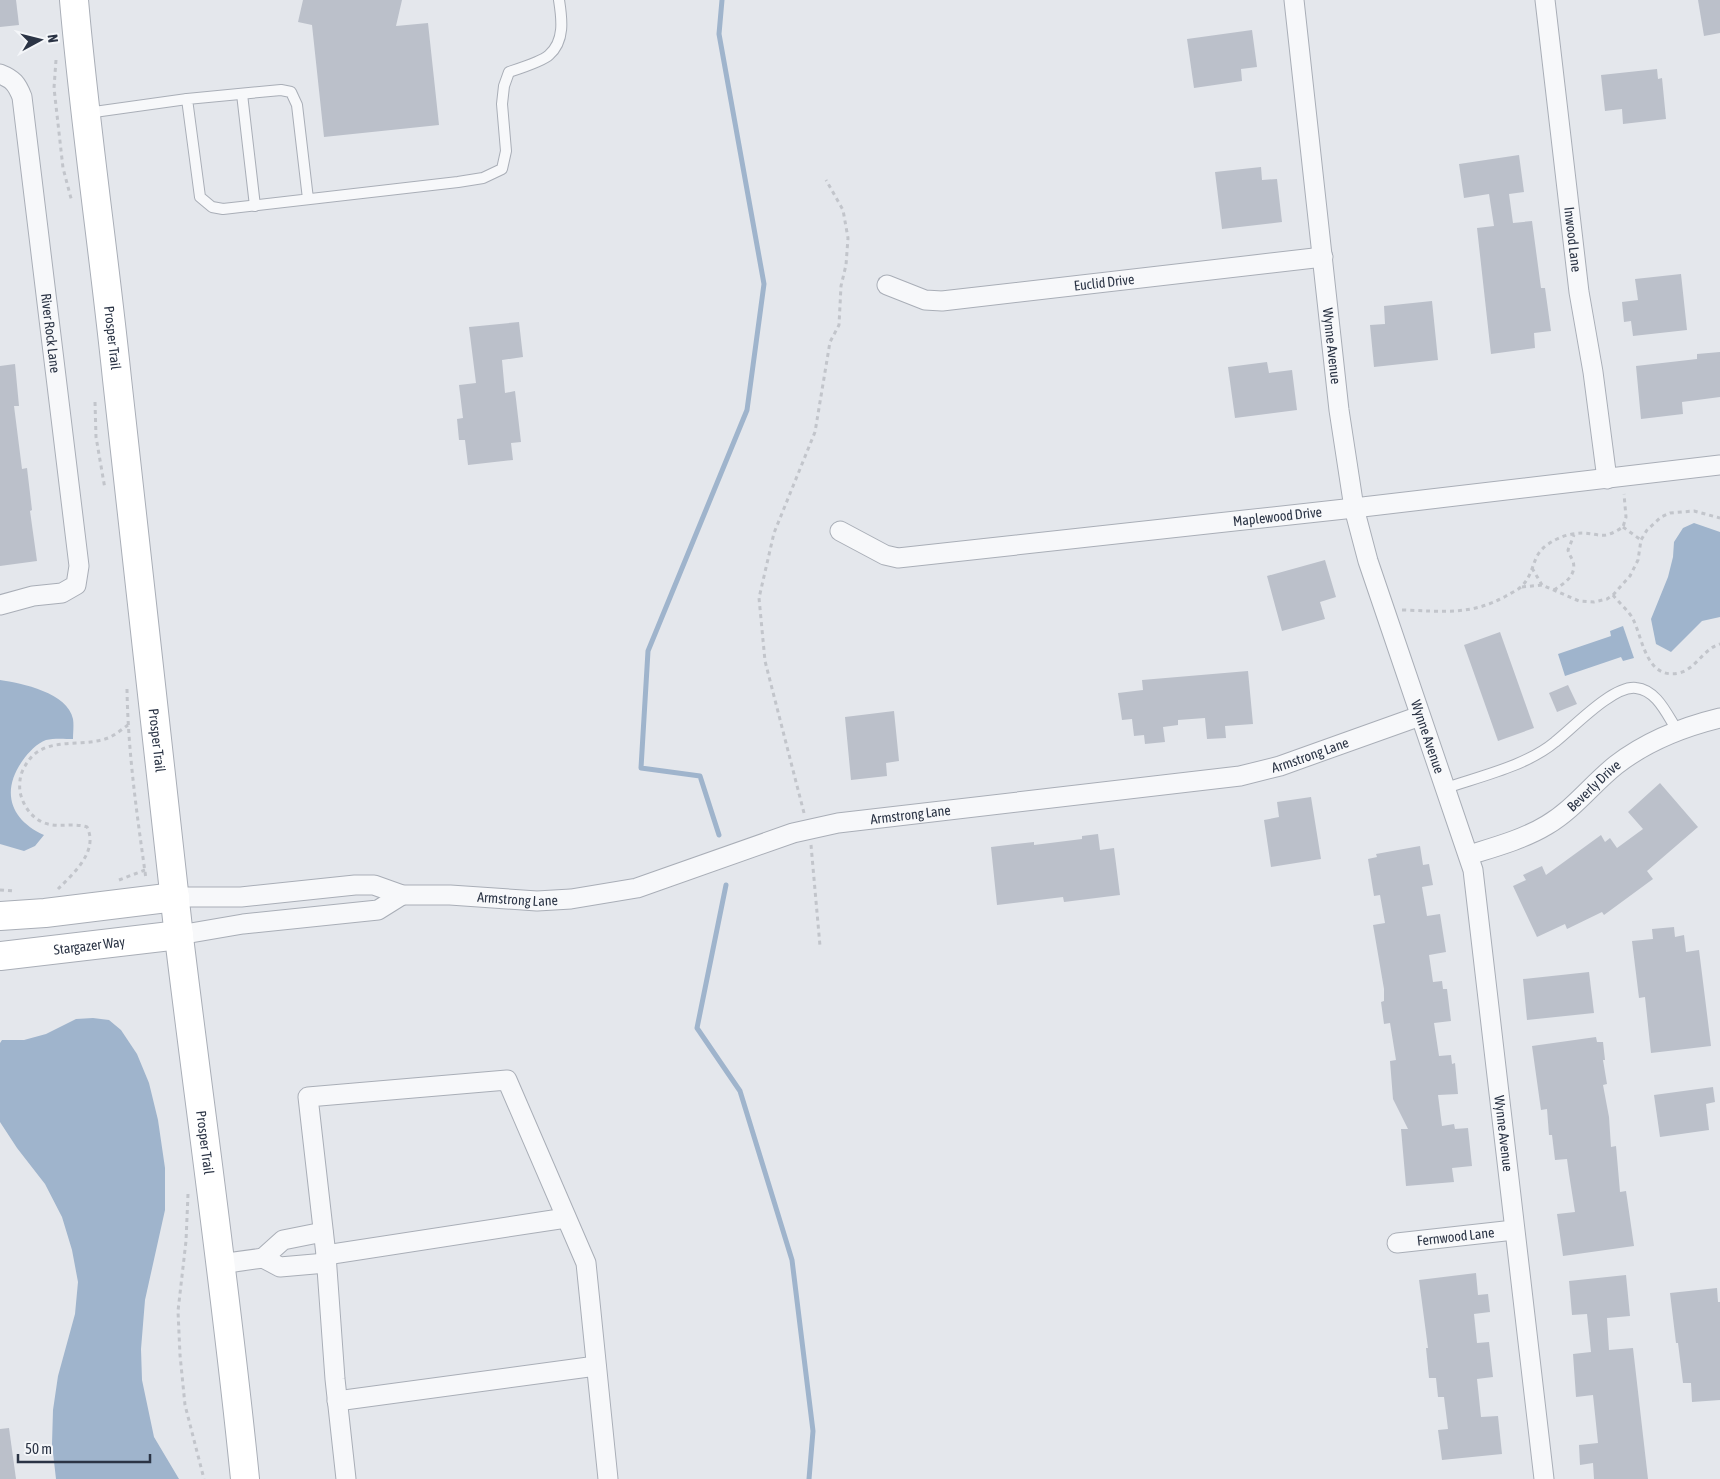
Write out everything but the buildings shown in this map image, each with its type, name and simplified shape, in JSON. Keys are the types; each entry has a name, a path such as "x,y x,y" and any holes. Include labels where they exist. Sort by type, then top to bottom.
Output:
{"street":[{"name":"Prosper Trail","path":"74,0 84,114 117,377 163,898 179,935 245,1479"},
{"name":"Wynne Avenue","path":"1294,0 1339,410 1354,508 1368,561 1469,855 1476,891 1544,1479"},
{"name":"Inwood Lane","path":"1545,0 1580,292 1594,372 1607,479"},
{"name":"River Rock Lane","path":"0,605 26,598 62,593 76,584 79,566 22,97 17,84 6,76"},
{"name":"Euclid Drive","path":"887,285 925,300 942,301 1323,257"},
{"name":"Maplewood Drive","path":"840,531 886,555 898,558 1354,508 1720,465"},
{"name":"Armstrong Lane","path":"163,898 241,897 355,885 374,886 402,895 450,895 553,901 617,893 637,888 808,828 1240,776 1273,768 1420,716"},
{"name":"Beverly Drive","path":"1469,855 1518,839 1546,826 1581,799 1616,766 1654,741 1677,730 1720,718"},
{"path":"179,935 243,924 378,910 402,895"},
{"path":"0,916 45,913 163,898"},
{"name":"Stargazer Way","path":"0,956 179,935"},
{"path":"346,1479 337,1401 326,1259 308,1097 507,1080 586,1263 608,1479"},
{"path":"264,1258 280,1267 566,1218"},
{"name":"Fernwood Lane","path":"1397,1243 1514,1230"},
{"path":"220,1264 264,1258 284,1240 323,1232"},
{"path":"337,1401 596,1366"}],"lane":[{"path":"187,98 200,197 212,207 223,209 255,206 484,178 502,169 506,151 502,104 504,86 509,72 549,56 560,40 562,22 559,0"},
{"path":"84,114 187,98 282,90 292,92 297,105 308,199"},
{"path":"242,94 255,206"},
{"path":"1446,788 1535,756 1620,690 1636,688 1652,694 1677,730"}],"path":[{"path":"57,55 54,88 63,168 73,204"},
{"path":"820,946 813,852 791,756 765,661 759,598 774,533 815,432 830,342 839,325 841,286 846,266 848,238 843,210 826,180"},
{"path":"95,397 96,437 107,498"},
{"path":"1521,586 1532,568 1535,558 1543,547 1559,538 1574,534 1608,535 1623,527 1626,517 1624,494"},
{"path":"1402,610 1464,611 1487,605 1521,586 1542,585 1580,601 1601,601 1613,595 1630,576 1635,568 1640,552 1640,540 1647,530 1662,518 1670,513 1694,511 1720,518"},
{"path":"1623,527 1640,540"},
{"path":"1554,590 1572,575 1574,563 1568,550 1574,534"},
{"path":"1532,568 1542,585"},
{"path":"1613,595 1633,618 1641,644 1650,662 1660,670 1678,673 1686,670 1712,646 1720,644"},
{"path":"127,682 128,726 135,803 163,898"},
{"path":"56,891 74,873 88,851 91,843 90,834 87,827 78,824 59,826 40,821 32,815 26,807 20,788 22,770 33,754 41,749 59,744 88,743 106,739 128,726"},
{"path":"188,1186 186,1240 178,1311 179,1338 185,1405 204,1479"}],"water":[{"path":"1694,523 1720,532 1720,617 1702,621 1671,652 1656,644 1651,619 1668,577 1673,557 1674,542 1683,528"},
{"path":"1623,626 1634,658 1623,661 1621,657 1565,676 1558,654 1611,636 1610,631"},
{"path":"0,680 31,687 54,696 63,702 73,719 73,739 43,741 27,754 16,772 12,783 12,804 24,821 44,835 35,846 24,851 0,844"},
{"path":"93,1018 109,1020 121,1030 137,1054 149,1083 158,1120 165,1168 165,1210 145,1300 141,1349 142,1380 154,1437 179,1479 56,1479 52,1444 53,1410 58,1376 75,1314 78,1282 72,1250 62,1217 45,1184 17,1148 0,1122 0,1043 2,1040 24,1040 46,1034 76,1019"}],"waterway":[{"path":"719,835 700,776 641,768 648,651 747,410 764,284 719,34 722,0"},
{"path":"726,885 697,1028 740,1091 792,1260 813,1431 809,1479"}]}
